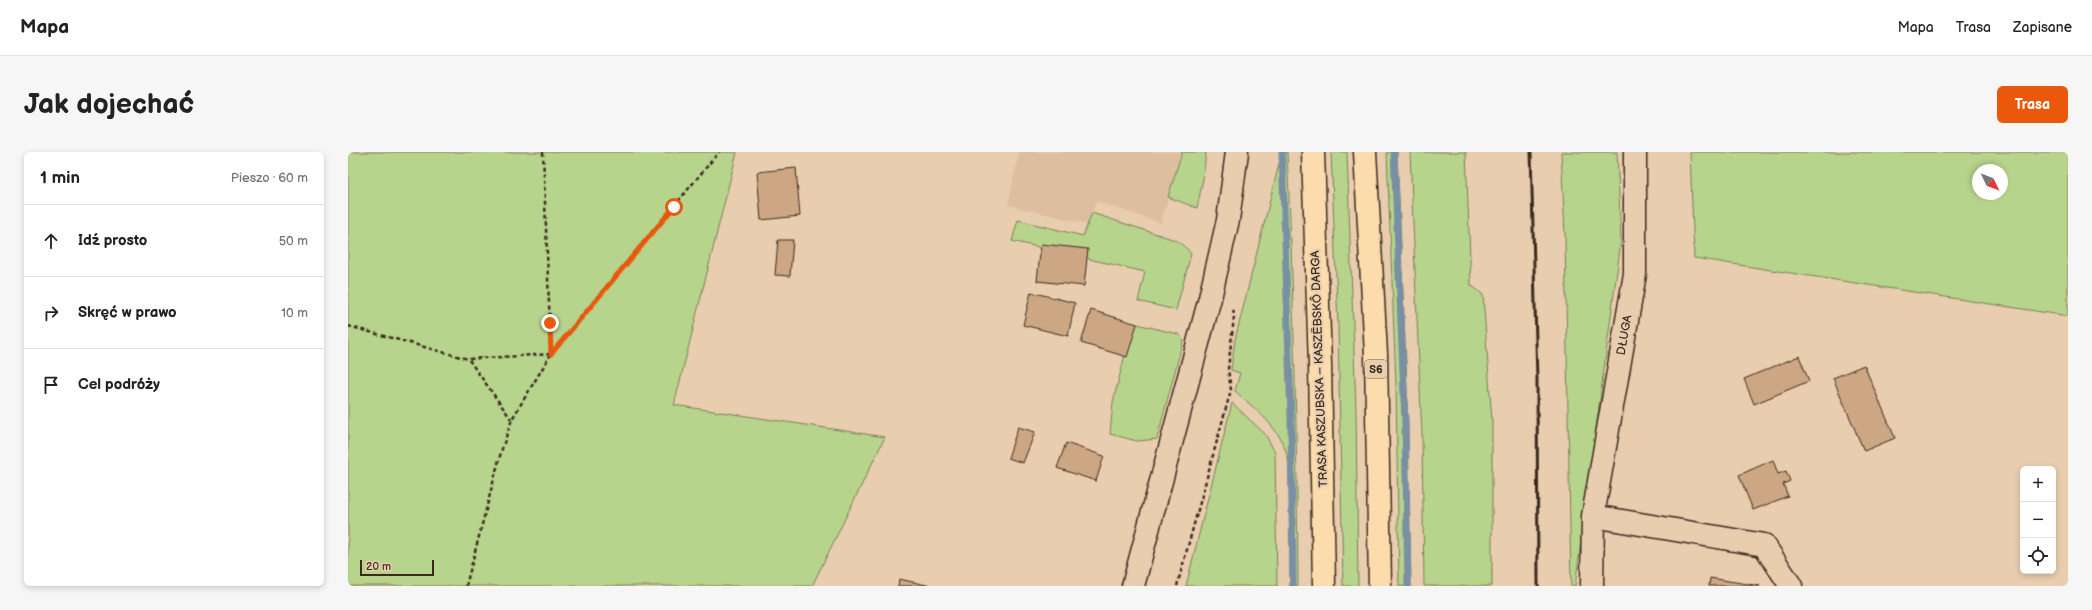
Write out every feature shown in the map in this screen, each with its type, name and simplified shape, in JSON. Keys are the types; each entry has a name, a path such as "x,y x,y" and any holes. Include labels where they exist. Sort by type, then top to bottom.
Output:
{"highway":[{"name":"TRASA KASZUBSKA – KASZËBSKÔ DARGA","path":"1312,152 1320,365 1324,586"},
{"name":"S6","path":"1365,152 1376,354 1380,586"}],"street":[{"path":"1133,586 1208,306 1224,237 1237,152"},
{"name":"DŁUGA","path":"1592,586 1593,516 1635,274 1635,152"},
{"path":"1593,516 1764,545 1791,586"}],"path":[{"path":"543,152 551,354"},
{"path":"466,586 500,452 512,419 551,354 719,152"},
{"path":"1176,586 1231,390 1228,369 1233,323"},
{"path":"348,326 468,359 551,354"},
{"path":"468,359 512,419"}],"shaded area":[{"path":"1019,152 1182,152 1161,223 1096,201 1088,224 1008,205"}],"green space":[{"path":"348,152 737,152 674,405 885,437 812,586 348,586"},
{"path":"1182,152 1206,152 1203,179 1197,208 1168,197"},
{"path":"1282,152 1287,152 1292,261 1298,586 1290,586 1289,467 1287,454 1283,443 1270,424 1235,391 1240,373 1231,370 1235,340"},
{"path":"1331,152 1347,152 1356,410 1358,586 1343,586 1338,326"},
{"path":"1387,152 1397,152 1407,386 1411,586 1399,586 1396,385"},
{"path":"1410,152 1466,152 1471,285 1483,295 1492,421 1492,586 1424,586 1422,436"},
{"path":"1561,152 1617,152 1621,241 1575,586 1571,586 1565,235"},
{"path":"1690,152 2068,152 2068,316 1694,258"},
{"path":"1092,213 1172,239 1187,249 1191,254 1176,310 1138,301 1145,272 1012,241 1018,220 1083,236"},
{"path":"1133,323 1178,334 1183,341 1157,439 1137,441 1110,434 1113,402"},
{"path":"1232,403 1265,434 1275,452 1277,586 1186,586"}],"building":[{"path":"796,168 800,216 761,220 757,172"},
{"path":"778,240 793,240 790,276 775,275"},
{"path":"1041,244 1088,249 1084,286 1037,281"},
{"path":"1031,292 1075,303 1068,336 1023,325"},
{"path":"1091,310 1137,324 1127,357 1081,343"},
{"path":"1799,356 1809,381 1754,404 1744,379"},
{"path":"1864,365 1895,438 1864,451 1833,378"},
{"path":"1018,427 1035,432 1023,463 1008,458"},
{"path":"1066,443 1104,456 1096,481 1057,468"},
{"path":"1773,460 1778,474 1786,471 1790,481 1783,484 1788,496 1753,510 1739,475"},
{"path":"1710,578 1760,586 1709,586"},
{"path":"899,579 931,586 898,586"}],"waterway":[{"path":"1282,152 1291,418 1293,586"},
{"path":"1394,152 1405,421 1408,586"}],"railway":[{"path":"1531,152 1537,380 1538,586"}],"route":[{"path":"550,323 551,354 674,207"}]}
